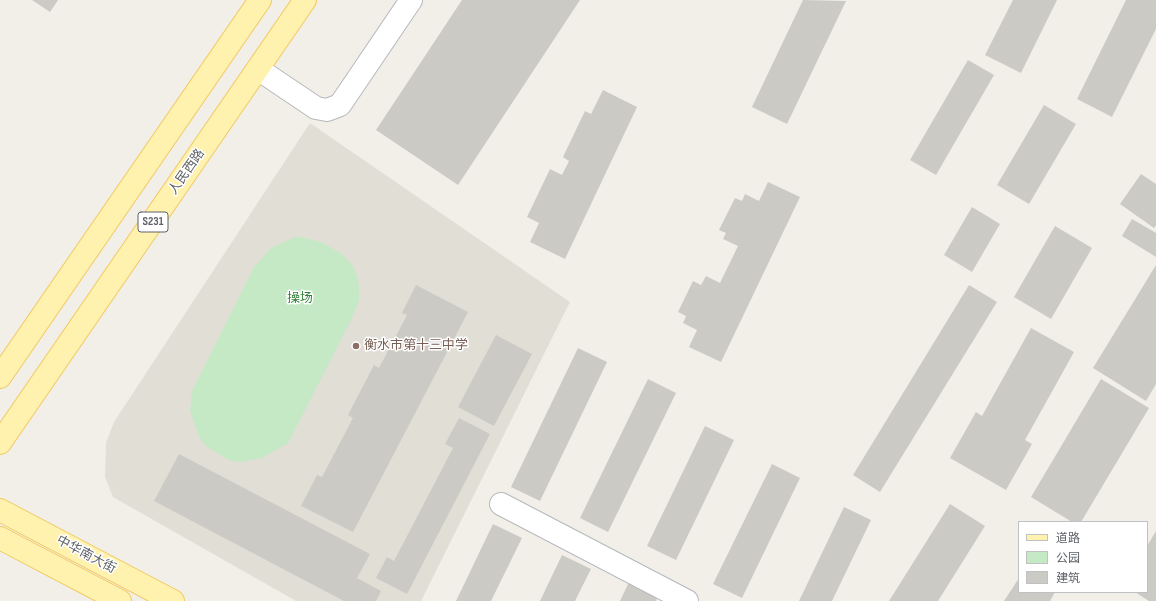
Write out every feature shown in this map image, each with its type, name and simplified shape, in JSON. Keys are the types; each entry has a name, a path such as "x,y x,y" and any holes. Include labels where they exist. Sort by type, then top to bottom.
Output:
{"main road":[{"path":"0,377 260,0"},
{"name":"人民西路","path":"0,443 305,0"},
{"name":"中华南大街","path":"0,510 173,601"},
{"name":"中华南大街","path":"0,538 120,601"}],"lane":[{"path":"258,69 316,108 327,110 340,105 411,0"},
{"path":"501,504 687,601"}],"shaded area":[{"name":"衡水市第十三中学","path":"310,123 570,302 421,601 296,601 113,497 105,477 106,443 114,422"}],"green space":[{"name":"操场","path":"297,236 321,242 342,254 352,265 357,276 359,300 351,320 288,443 262,458 240,462 229,460 207,447 199,437 190,411 192,391 254,267 271,248"}],"building":[{"path":"32,0 58,0 50,12"},
{"path":"462,0 580,0 458,185 376,130"},
{"path":"803,0 846,1 787,124 752,107"},
{"path":"1013,0 1057,0 1021,73 985,55"},
{"path":"1126,0 1156,0 1156,29 1112,117 1077,99"},
{"path":"968,60 994,75 936,175 910,160"},
{"path":"603,90 637,107 565,259 530,242 539,223 527,217 550,169 562,175 569,161 563,157 585,111 591,114"},
{"path":"1044,105 1076,124 1029,204 997,185"},
{"path":"1141,174 1156,184 1156,225 1154,228 1120,204"},
{"path":"768,182 800,197 721,362 689,347 697,330 683,323 686,316 678,312 693,281 701,285 706,276 720,283 738,246 723,239 726,233 719,230 735,198 742,201 745,194 759,201"},
{"path":"972,207 1000,224 972,272 944,255"},
{"path":"1132,219 1156,233 1156,257 1122,236"},
{"path":"1055,226 1092,248 1051,319 1014,297"},
{"path":"1156,265 1156,384 1146,401 1093,368"},
{"path":"416,285 468,312 353,532 301,506 317,475 322,477 353,418 348,415 374,365 379,368 407,315 402,313"},
{"path":"969,285 997,302 880,492 853,475"},
{"path":"1031,328 1074,352 1025,440 1032,444 1006,490 950,458 976,412 982,416"},
{"path":"496,335 532,354 494,426 458,407"},
{"path":"578,348 607,362 540,501 511,487"},
{"path":"648,379 676,393 608,532 580,518"},
{"path":"1101,379 1149,408 1082,521 1070,521 1031,497"},
{"path":"459,418 490,434 407,594 376,578 387,557 394,561 453,448 445,444"},
{"path":"705,426 734,440 676,560 647,546"},
{"path":"179,454 370,554 357,578 381,591 376,601 344,601 154,501"},
{"path":"772,464 800,478 742,598 713,584"},
{"path":"950,504 985,526 938,601 889,601"},
{"path":"844,507 871,520 832,601 799,601"},
{"path":"493,524 522,538 491,601 456,601"},
{"path":"1156,531 1156,601 1149,601 1137,593 1148,593 1148,544"},
{"path":"562,555 591,569 575,601 540,601"},
{"path":"1018,580 1018,593 1054,593 1050,601 1004,601"},
{"path":"629,582 658,596 656,601 620,601"}],"place":[{"name":"衡水市第十三中学","path":"356,346"}]}
